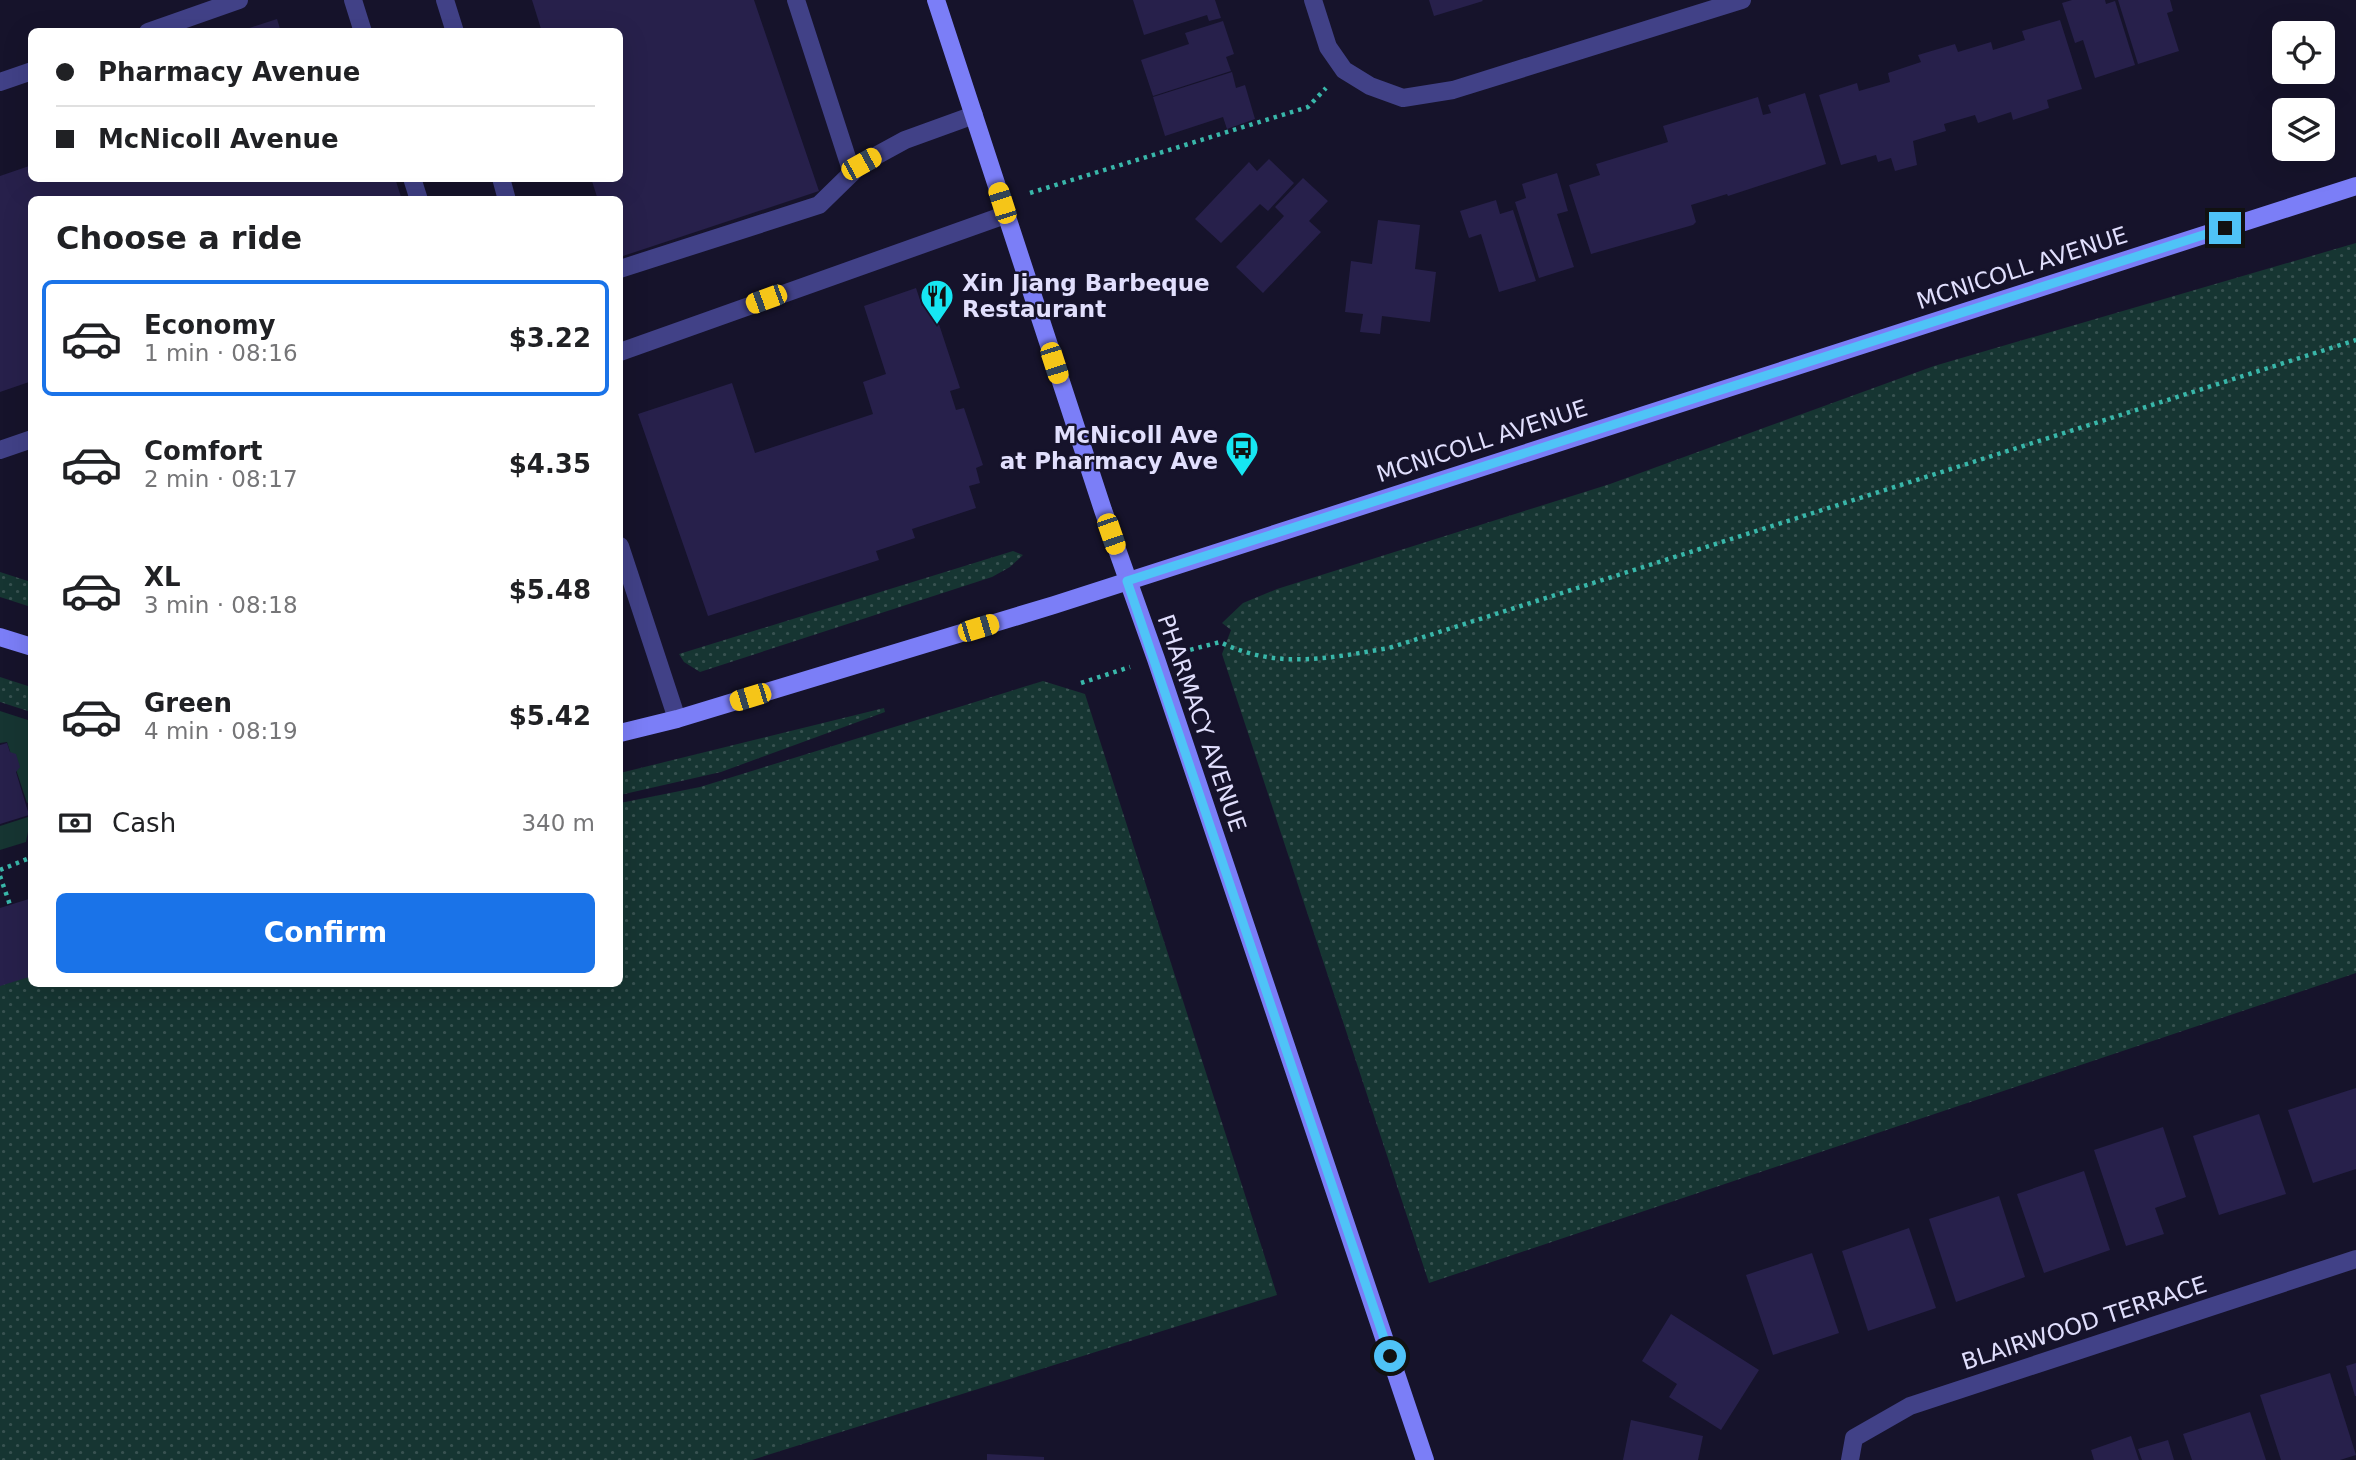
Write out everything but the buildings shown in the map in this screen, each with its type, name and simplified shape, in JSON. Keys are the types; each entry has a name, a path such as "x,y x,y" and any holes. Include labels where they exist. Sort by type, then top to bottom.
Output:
{"main road":[{"name":"PHARMACY AVENUE","path":"936,0 1127,581 1425,1460"},
{"name":"MCNICOLL AVENUE","path":"623,732 677,719 1127,581 2356,186"},
{"path":"0,637 28,646"}],"street":[{"path":"159,28 239,0"},
{"path":"353,0 362,28"},
{"path":"445,0 454,28"},
{"path":"796,0 852,173"},
{"path":"1313,0 1328,47 1344,70 1370,86 1403,99 1425,97 1742,0"},
{"path":"0,82 28,72"},
{"path":"623,268 819,205 861,164 905,140 974,115"},
{"path":"623,351 1005,215"},
{"path":"0,450 28,440"},
{"path":"623,555 677,719"},
{"name":"BLAIRWOOD TERRACE","path":"1850,1460 1854,1438 1910,1406 2356,1259"}],"path":[{"path":"1063,182 1308,107 1344,70"},
{"path":"1220,642 1244,653 1310,662 1389,648 2356,340"},
{"path":"0,870 28,858"},
{"path":"0,876 10,905"}],"green space":[{"path":"2356,243 2356,973 1429,1283 1222,654 1231,630 1222,623 1243,603 1277,589 1610,484 1934,366"},
{"path":"1013,551 1023,555 1010,567 992,577 700,672 684,662 679,654"},
{"path":"0,572 28,581 28,606 0,597"},
{"path":"0,677 28,686 28,711 0,702"},
{"path":"1043,681 1085,694 1277,1295 752,1460 0,1460 0,985 28,976 28,987 623,987 623,802 700,787"},
{"path":"884,708 885,712 721,772 623,794 623,772"},
{"path":"0,711 28,720 27,803 7,742 0,743"},
{"path":"28,817 26,842 0,850 0,826"}],"place":[{"name":"Xin Jiang Barbeque Restaurant","path":"937,326"},
{"name":"McNicoll Ave at Pharmacy Ave","path":"1242,478"}],"route":[{"path":"1390,1356 1156,659 1127,581 2225,228"}]}
